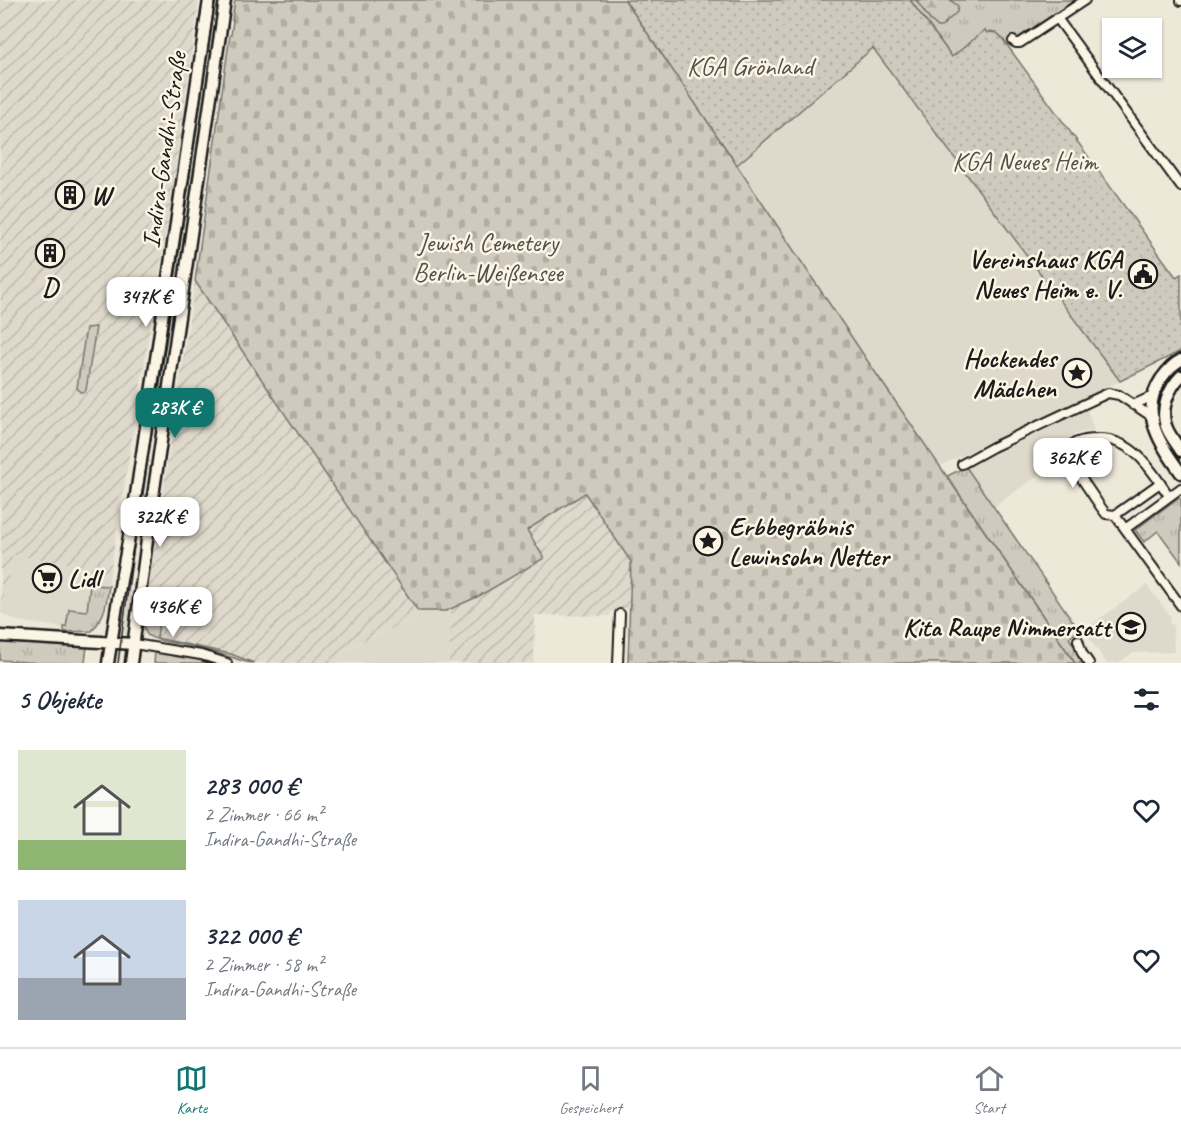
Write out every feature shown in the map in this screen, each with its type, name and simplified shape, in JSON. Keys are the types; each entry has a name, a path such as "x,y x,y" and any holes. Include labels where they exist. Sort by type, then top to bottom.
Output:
{"main road":[{"name":"Indira-Gandhi-Straße","path":"108,663 133,515 209,0"},
{"name":"Indira-Gandhi-Straße","path":"131,663 225,0"},
{"path":"1181,360 1175,363 1157,384 1151,416 1161,444 1181,473"},
{"path":"1181,376 1174,383 1164,410 1165,425 1181,451"},
{"path":"133,515 150,517"},
{"path":"0,636 134,644"}],"street":[{"path":"1013,41 1020,43 1085,0"},
{"path":"1057,18 1181,188"},
{"path":"962,464 1108,393 1119,395 1165,425"},
{"path":"1133,405 1153,396"},
{"path":"1160,483 1115,515 1106,514 1063,451 1075,442 1090,439 1119,442 1138,454 1160,483 1169,496"},
{"path":"1125,529 1181,488"},
{"path":"1115,515 1181,606"},
{"path":"618,663 620,614"},
{"path":"1078,640 1082,653 1089,663"},
{"path":"134,644 227,663"}],"shaded area":[{"path":"0,0 199,0 172,195 110,573 80,568 80,565 13,555 1,613"},
{"path":"873,48 1120,381 940,466 737,165"},
{"path":"195,281 418,611 417,617 342,651 341,663 254,663 231,654 151,637 146,633 144,617"},
{"path":"1087,410 1094,430 1076,434 1054,446 1057,451 1054,455 1058,461 994,507 966,467"},
{"path":"585,493 631,562 629,608 610,612 610,616 535,615 534,663 449,663 450,621 457,617 446,611 479,596 544,558 527,530"},
{"path":"13,555 80,565 80,569 110,573 109,586 98,585 93,613 66,628 17,621 1,613"},
{"name":"Kita Raupe Nimmersatt","path":"1147,585 1171,617 1169,622 1173,624 1174,652 1133,653 1118,663 1106,663 1084,630"},
{"path":"125,591 134,592 131,625 128,625 127,635 121,634 122,625 120,624"},
{"path":"418,611 446,611 457,617 450,621 449,663 341,663 341,652 417,617"}],"green space":[{"name":"Jewish Cemetery Berlin-Weißensee","path":"235,0 625,0 873,369 1075,663 628,663 631,562 585,493 527,530 544,558 479,596 446,611 418,611 195,281"},
{"path":"625,0 910,0 952,57 985,30 987,33 996,33 1176,277 1181,274 1181,351 1120,381 873,48 737,165"},
{"path":"910,0 1075,0 1007,45 998,34 990,31 952,57"},
{"path":"916,0 950,0 958,6 957,12 941,27 938,27"},
{"path":"96,327 86,390 80,392 77,388 86,328"},
{"path":"966,467 1079,630 1069,638 1086,663 1075,663 947,476"},
{"path":"1178,498 1181,499 1181,562 1158,531 1144,542 1135,530"},
{"path":"90,585 109,586 106,605 100,620 92,631 64,632 69,609 87,611"},
{"path":"146,604 150,605 151,619 159,621 157,638 231,654 254,663 152,638 146,633 144,626"},
{"path":"0,639 87,646 85,663 0,660"},
{"path":"155,652 216,663 154,663"}],"tram line":[{"path":"118,663 215,0"}],"place":[{"name":"W","path":"70,195"},
{"name":"D","path":"50,253"},
{"name":"Vereinshaus KGA Neues Heim e. V.","path":"1143,274"},
{"name":"Hockendes Mädchen","path":"1077,373"},
{"name":"Erbbegräbnis Lewinsohn Netter","path":"708,541"},
{"name":"Lidl","path":"47,578"},
{"name":"Kita Raupe Nimmersatt","path":"1131,627"}],"park label":[{"name":"KGA Grönland","path":"750,66"},
{"name":"KGA Neues Heim","path":"1025,161"}]}
